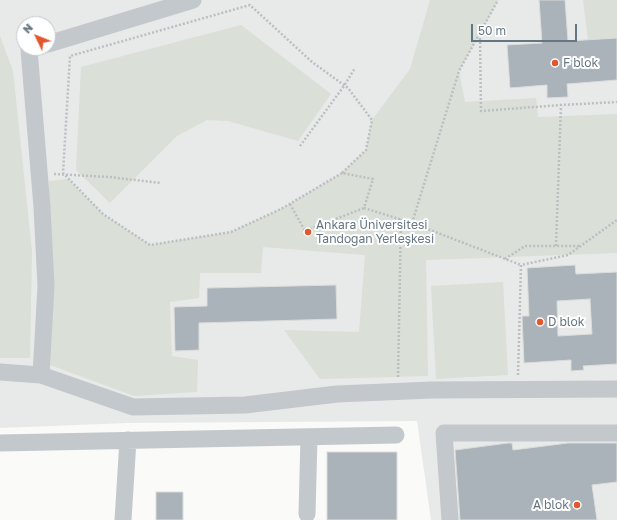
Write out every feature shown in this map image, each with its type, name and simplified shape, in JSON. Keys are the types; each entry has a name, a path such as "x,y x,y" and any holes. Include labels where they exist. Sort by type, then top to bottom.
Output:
{"lane":[{"path":"56,42 193,0"},
{"path":"29,56 42,207 46,286 41,375"},
{"path":"0,372 41,375 132,407 245,405 337,394 518,389 617,389"},
{"path":"450,520 444,433 617,433"},
{"path":"0,443 396,435"},
{"path":"307,514 309,437"},
{"path":"123,520 128,440"}],"path":[{"path":"412,223 459,71 498,0"},
{"path":"250,5 312,62 344,86 372,120 366,150 342,173 290,204 231,232 150,245 103,214 63,173 70,56 250,5"},
{"path":"480,33 481,111 617,102"},
{"path":"300,146 344,86 355,68"},
{"path":"556,246 561,105"},
{"path":"63,173 161,183"},
{"path":"342,173 373,179 364,208"},
{"path":"290,204 305,231 364,208 412,223 521,266 568,255 617,220"},
{"path":"398,392 401,220"},
{"path":"505,259 525,246 581,246"},
{"path":"518,389 521,266"}],"shaded area":[{"name":"Ankara Üniversitesi Tandoğan Yerleşkesi","path":"0,0 617,0 617,520 431,520 417,421 128,423 0,428"},
{"path":"430,0 498,0 459,71 465,102 536,98 538,117 617,114 617,253 426,260 428,376 320,379 284,330 359,332 365,255 263,247 261,273 200,273 199,298 170,302 172,356 198,360 197,392 134,396 50,365 49,181 68,179 103,214 150,245 231,232 281,209 342,173 366,150 372,120 410,69"},
{"path":"583,0 617,0 617,38 588,40"},
{"path":"241,25 331,94 298,141 228,121 207,120 177,136 110,203 76,170 81,67"},
{"path":"0,36 13,71 32,251 30,358 0,358"},
{"path":"503,282 508,375 436,379 431,286"}],"building":[{"path":"539,0 565,0 568,41 617,38 617,80 567,84 568,97 547,98 547,85 510,88 507,45 542,43"},
{"name":"D blok","path":"575,265 576,274 617,272 617,364 583,366 584,370 571,371 571,360 524,363 522,316 529,316 527,268","holes":["590,299 592,334 558,336 557,301"]},
{"path":"336,285 337,319 199,323 199,350 175,351 174,307 207,306 207,288"},
{"path":"512,443 513,450 568,443 617,443 617,482 592,485 597,520 460,520 455,450"},
{"path":"327,452 397,452 397,520 327,520"},
{"path":"156,492 183,492 183,520 156,520"}],"place":[{"name":"F blok","path":"555,63"},
{"name":"Ankara Üniversitesi Tandoğan Yerleşkesi","path":"308,232"},
{"name":"D blok","path":"540,322"},
{"name":"A blok","path":"577,505"}]}
